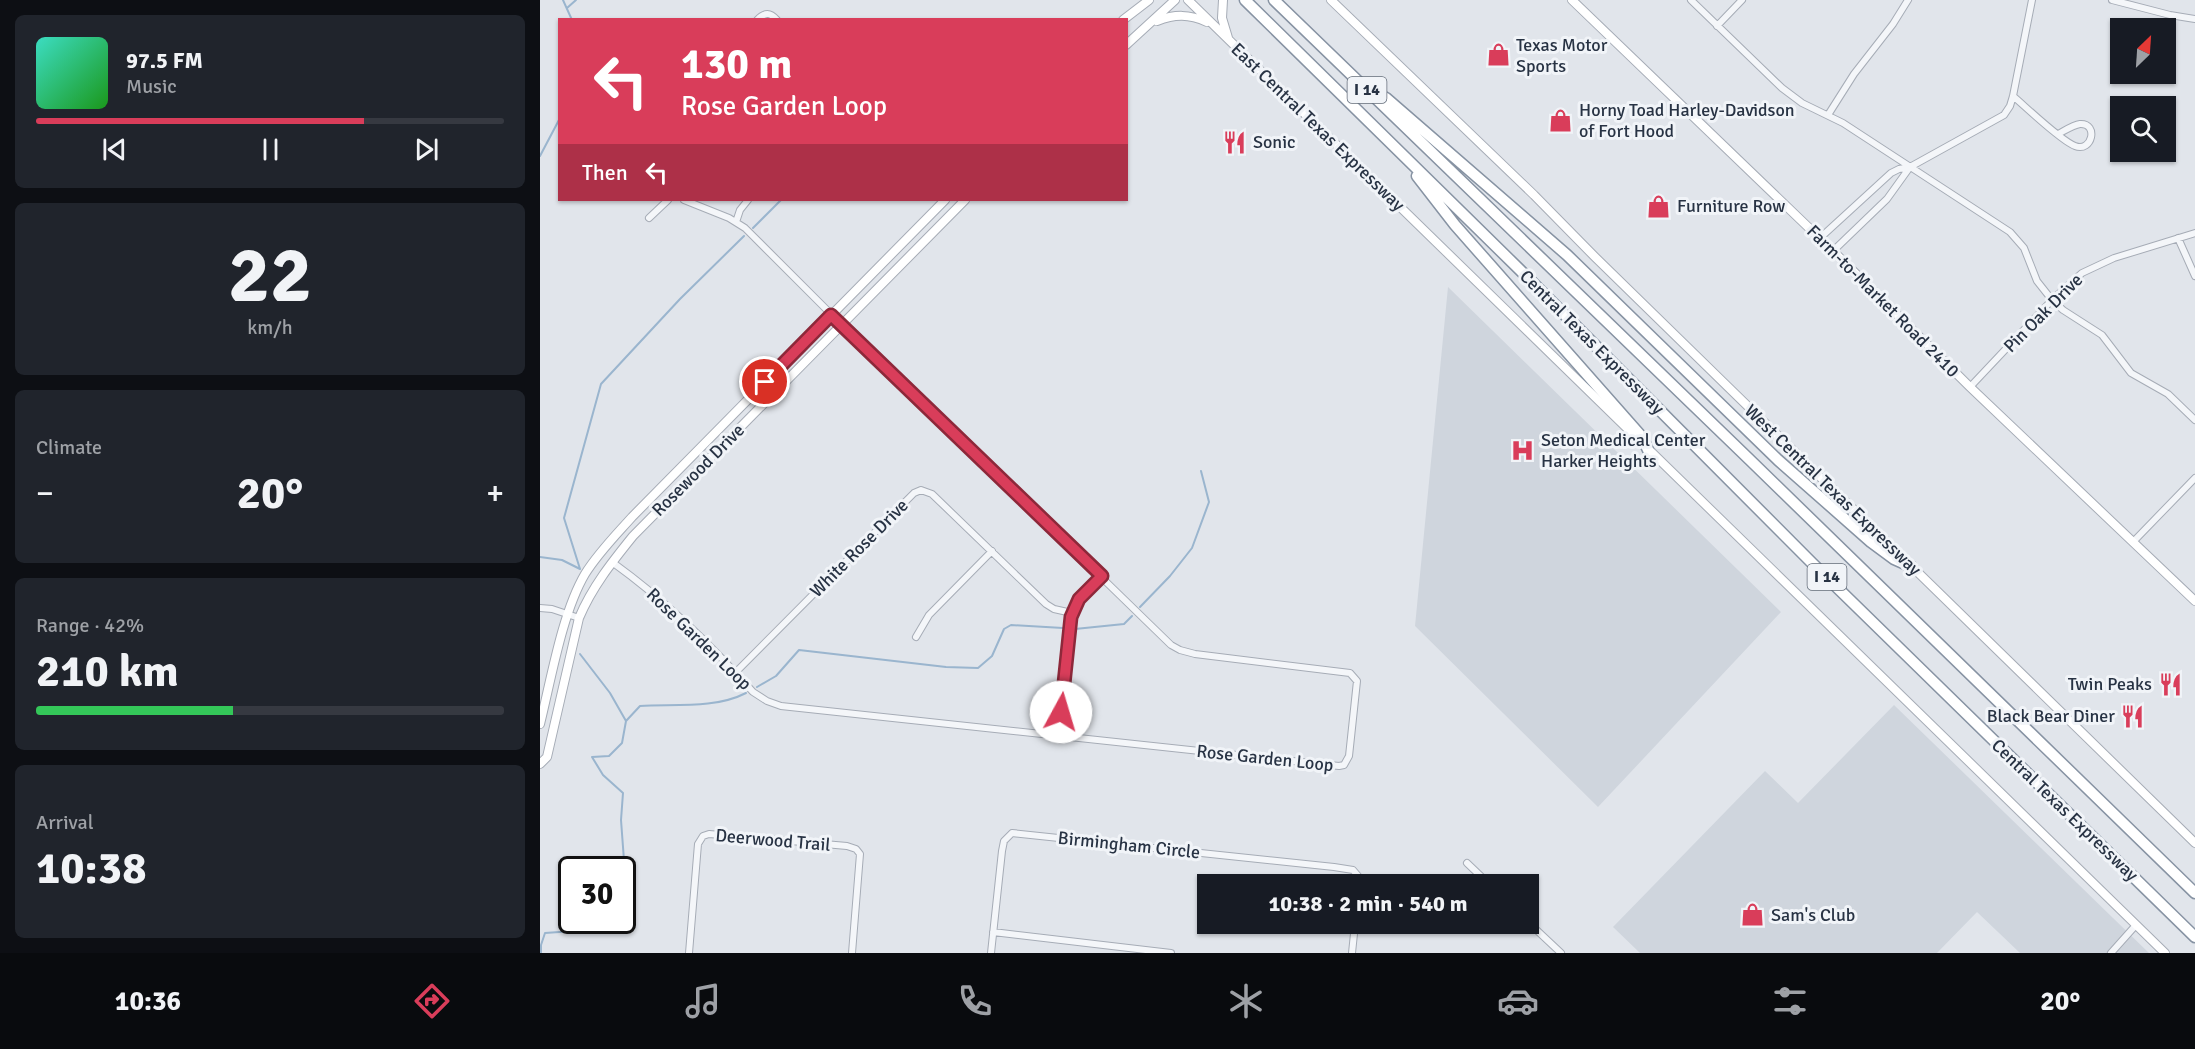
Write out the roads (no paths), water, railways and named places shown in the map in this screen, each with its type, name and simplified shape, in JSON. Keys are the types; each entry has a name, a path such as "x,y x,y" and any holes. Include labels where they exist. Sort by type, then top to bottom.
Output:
{"highway":[{"name":"Central Texas Expressway","path":"1245,0 1520,270 1812,563 2195,937"},
{"name":"Central Texas Expressway","path":"1274,0 1793,500 2195,893"},
{"path":"1361,84 1386,98 1567,255 1778,460 1836,512 1894,559 1912,567"},
{"path":"1410,163 1421,184 1642,437 1648,450"}],"main road":[{"path":"1128,43 1175,0"},
{"name":"East Central Texas Expressway","path":"1188,0 1648,450"},
{"path":"1223,0 1222,18 1229,40"},
{"name":"West Central Texas Expressway","path":"1331,0 1534,195 2195,843"},
{"name":"Farm-to-Market Road 2410","path":"1572,0 1820,238 1970,387 2195,601"},
{"path":"1125,18 1146,1"},
{"path":"1150,23 1169,16 1187,15 1213,25"},
{"name":"Rosewood Drive","path":"540,724 567,614 584,576 601,550 944,201"},
{"name":"Rosewood Drive","path":"540,764 547,757 579,618 585,603 612,562 633,536 964,201"},
{"path":"1648,450 2165,953"}],"street":[{"path":"1691,0 1782,88 1802,103 1828,115 2010,232 2025,248 2037,281 2052,300 2063,310 2102,335 2131,374 2168,394 2195,420"},
{"path":"1717,26 1742,0"},
{"path":"1828,115 1854,74 1893,24 1908,0"},
{"path":"1820,238 1891,173 1899,169 1910,168 2004,115 2013,96 2032,0"},
{"path":"2112,0 2195,19"},
{"path":"759,18 763,14 771,14 775,18"},
{"path":"2013,96 2058,134 2073,146 2080,148 2090,142 2092,136 2088,126 2080,124 2058,134"},
{"path":"1833,251 1887,199 1910,168"},
{"path":"649,218 667,201"},
{"name":"Rose Garden Loop","path":"612,562 657,596 686,622 753,692 781,706 1339,766 1344,765 1349,756 1357,681 1350,673 1195,654 1180,650 1163,638 1102,576 831,315 745,228 686,201"},
{"path":"736,222 740,210 747,201"},
{"name":"Pin Oak Drive","path":"1970,387 2069,283 2094,266 2195,233"},
{"path":"2178,238 2195,276"},
{"path":"2133,542 2195,478"},
{"name":"White Rose Drive","path":"735,673 914,493 921,490 932,494 1046,604 1054,609 1072,613"},
{"path":"916,637 929,615 992,550"},
{"path":"1058,736 1072,613 1079,599 1102,576"},
{"path":"540,608 579,618"},
{"name":"Birmingham Circle","path":"992,953 1002,851 1004,841 1012,833 1334,867 1353,870 1356,874"},
{"name":"Deerwood Trail","path":"689,953 698,844 703,836 709,834 847,846 856,849 860,854 852,953"},
{"path":"1467,863 1478,874"},
{"path":"2111,953 2136,925"},
{"path":"993,932 1171,953"},
{"path":"1539,932 1561,953"},
{"path":"1352,953 1354,934"}],"waterway":[{"path":"563,0 571,18"},
{"path":"567,8 576,0"},
{"path":"540,156 558,122"},
{"path":"753,228 780,201"},
{"path":"580,569 564,518 601,384 680,299 744,236"},
{"path":"1140,607 1170,576 1192,548 1209,502 1201,471"},
{"path":"540,557 562,560 580,569"},
{"path":"1075,629 1124,624 1132,616"},
{"path":"757,687 776,676 799,650 946,667 978,668 992,656 1004,629 1011,625 1063,628"},
{"path":"580,654 610,693 626,721 622,743 609,756 592,757 603,775 623,793 621,820 624,856"},
{"path":"626,721 640,706 708,704 746,693"},
{"path":"541,953 545,933 558,932"}],"place":[{"name":"Texas Motor Sports","path":"1498,55"},
{"name":"Horny Toad Harley-Davidson of Fort Hood","path":"1561,120"},
{"name":"Sonic","path":"1235,142"},
{"name":"Furniture Row","path":"1659,206"},
{"name":"Seton Medical Center Harker Heights","path":"1523,450"},
{"name":"Twin Peaks","path":"2170,684"},
{"name":"Black Bear Diner","path":"2133,716"},
{"name":"Sam's Club","path":"1753,915"}]}
